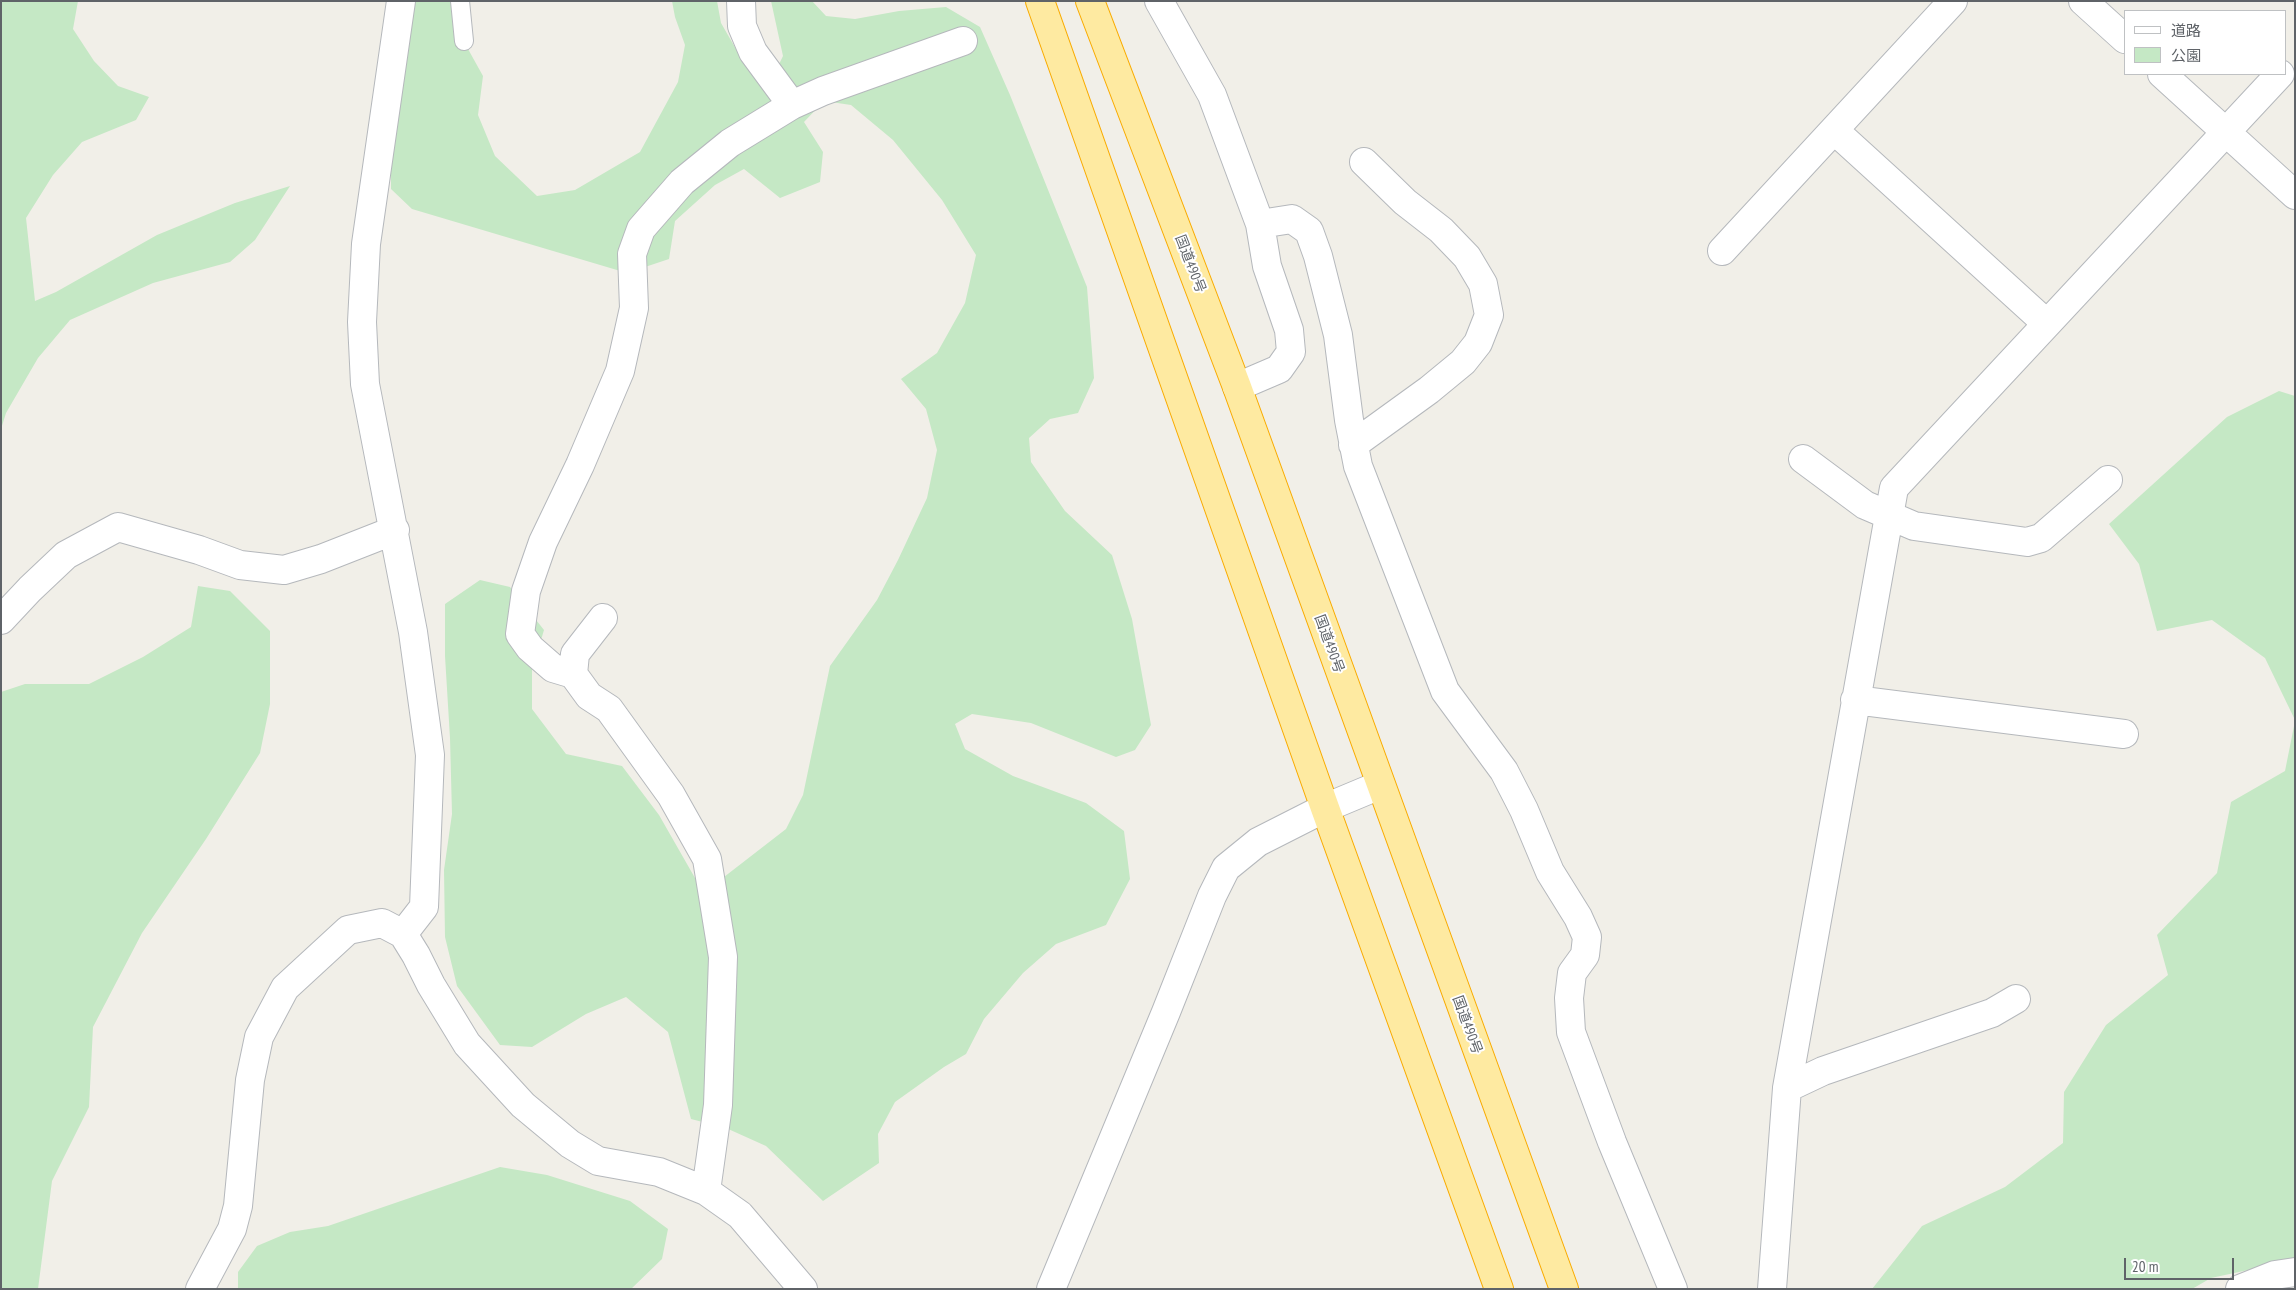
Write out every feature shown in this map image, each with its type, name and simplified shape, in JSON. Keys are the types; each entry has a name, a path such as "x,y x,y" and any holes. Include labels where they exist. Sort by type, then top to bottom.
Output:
{"highway":[{"path":"1040,1 1325,808 1499,1289"},
{"name":"国道490号","path":"1090,1 1237,387 1380,786 1564,1289"}],"street":[{"path":"400,1 366,244 362,322 365,384 395,530 413,632 430,755 424,907 403,934"},
{"path":"741,1 742,26 753,52 792,105"},
{"path":"1159,1 1212,96 1260,224 1266,266 1289,330 1292,352 1279,369 1237,387"},
{"path":"1722,251 1953,1"},
{"path":"2083,1 2124,38"},
{"path":"706,1191 718,1104 723,957 707,859 672,795 609,708 590,696 573,674 553,668 530,648 520,634 526,591 543,542 580,465 620,371 634,308 632,254 640,229 682,182 730,143 792,105 823,91 963,41"},
{"path":"2286,67 2295,57"},
{"path":"2163,75 2295,195"},
{"path":"1772,1289 1787,1088 1888,513 1894,488 2279,75"},
{"path":"1834,130 2046,323"},
{"path":"1353,445 1429,390 1463,362 1478,342 1489,315 1483,284 1466,257 1441,230 1405,202 1364,162"},
{"path":"1260,224 1292,219 1309,231 1318,256 1338,335 1353,445 1358,466 1445,691 1504,771 1524,810 1550,872 1578,917 1586,937 1585,955 1572,973 1569,998 1571,1032 1612,1142 1673,1289"},
{"path":"1803,459 1865,505 1888,513 1914,526 2027,542 2041,538 2108,480"},
{"path":"1,620 30,588 66,555 118,527 199,550 240,565 284,570 321,559 395,530"},
{"path":"573,674 575,654 603,618"},
{"path":"1855,700 2124,734"},
{"path":"1051,1289 1163,1021 1212,896 1226,868 1258,842 1325,808 1380,786"},
{"path":"200,1289 232,1229 238,1206 250,1080 259,1037 285,988 348,930 382,923 403,934 467,1044 523,1105 570,1144 598,1161 660,1172 706,1191 740,1215 803,1289"},
{"path":"1787,1088 1823,1071 1992,1013 2016,999"},
{"path":"2240,1289 2275,1275 2295,1272"}],"lane":[{"path":"460,1 464,41"}],"green space":[{"path":"1,1 78,1 73,29 94,61 118,86 149,97 136,120 82,142 53,175 26,218 35,301 56,292 157,235 235,203 290,186 255,240 230,262 153,283 70,320 38,358 6,413 1,429"},
{"path":"410,1 452,1 453,22 483,76 478,115 495,156 537,196 575,190 640,152 678,82 685,45 675,17 672,1 717,1 721,23 740,56 768,87 783,56 771,1 812,1 826,16 855,19 899,11 946,7 980,27 1010,95 1087,287 1094,378 1078,413 1050,419 1029,438 1031,462 1065,511 1112,555 1132,619 1151,725 1135,750 1116,757 1031,723 972,714 955,724 965,749 1013,776 1086,803 1124,831 1130,879 1106,925 1056,944 1023,973 984,1019 966,1054 944,1067 895,1102 878,1134 879,1163 823,1201 766,1146 726,1128 691,1119 668,1032 626,997 586,1014 532,1047 500,1045 457,986 445,937 444,870 452,814 445,656 445,604 480,580 510,587 544,630 532,670 532,709 566,754 622,766 659,815 695,878 724,877 786,829 803,795 830,666 877,600 927,498 937,450 926,409 901,379 937,353 965,303 976,255 942,200 893,140 851,105 824,101 804,122 823,152 820,182 780,198 744,169 715,185 675,221 669,259 627,273 412,209 391,189 391,127"},
{"path":"2279,391 2295,396 2295,720 2265,658 2212,620 2157,631 2139,564 2109,524 2227,417"},
{"path":"198,586 230,591 270,631 270,704 260,753 206,839 142,933 93,1027 89,1107 52,1181 38,1289 1,1289 1,692 25,684 89,684 143,657 191,627"},
{"path":"2295,721 2295,1260 2211,1278 2192,1289 1872,1289 1922,1226 2005,1187 2063,1143 2064,1092 2106,1025 2168,975 2157,935 2217,873 2231,802 2285,771"},
{"path":"500,1167 547,1175 630,1201 668,1229 662,1259 631,1289 238,1289 238,1272 257,1246 290,1232 328,1226"}]}
